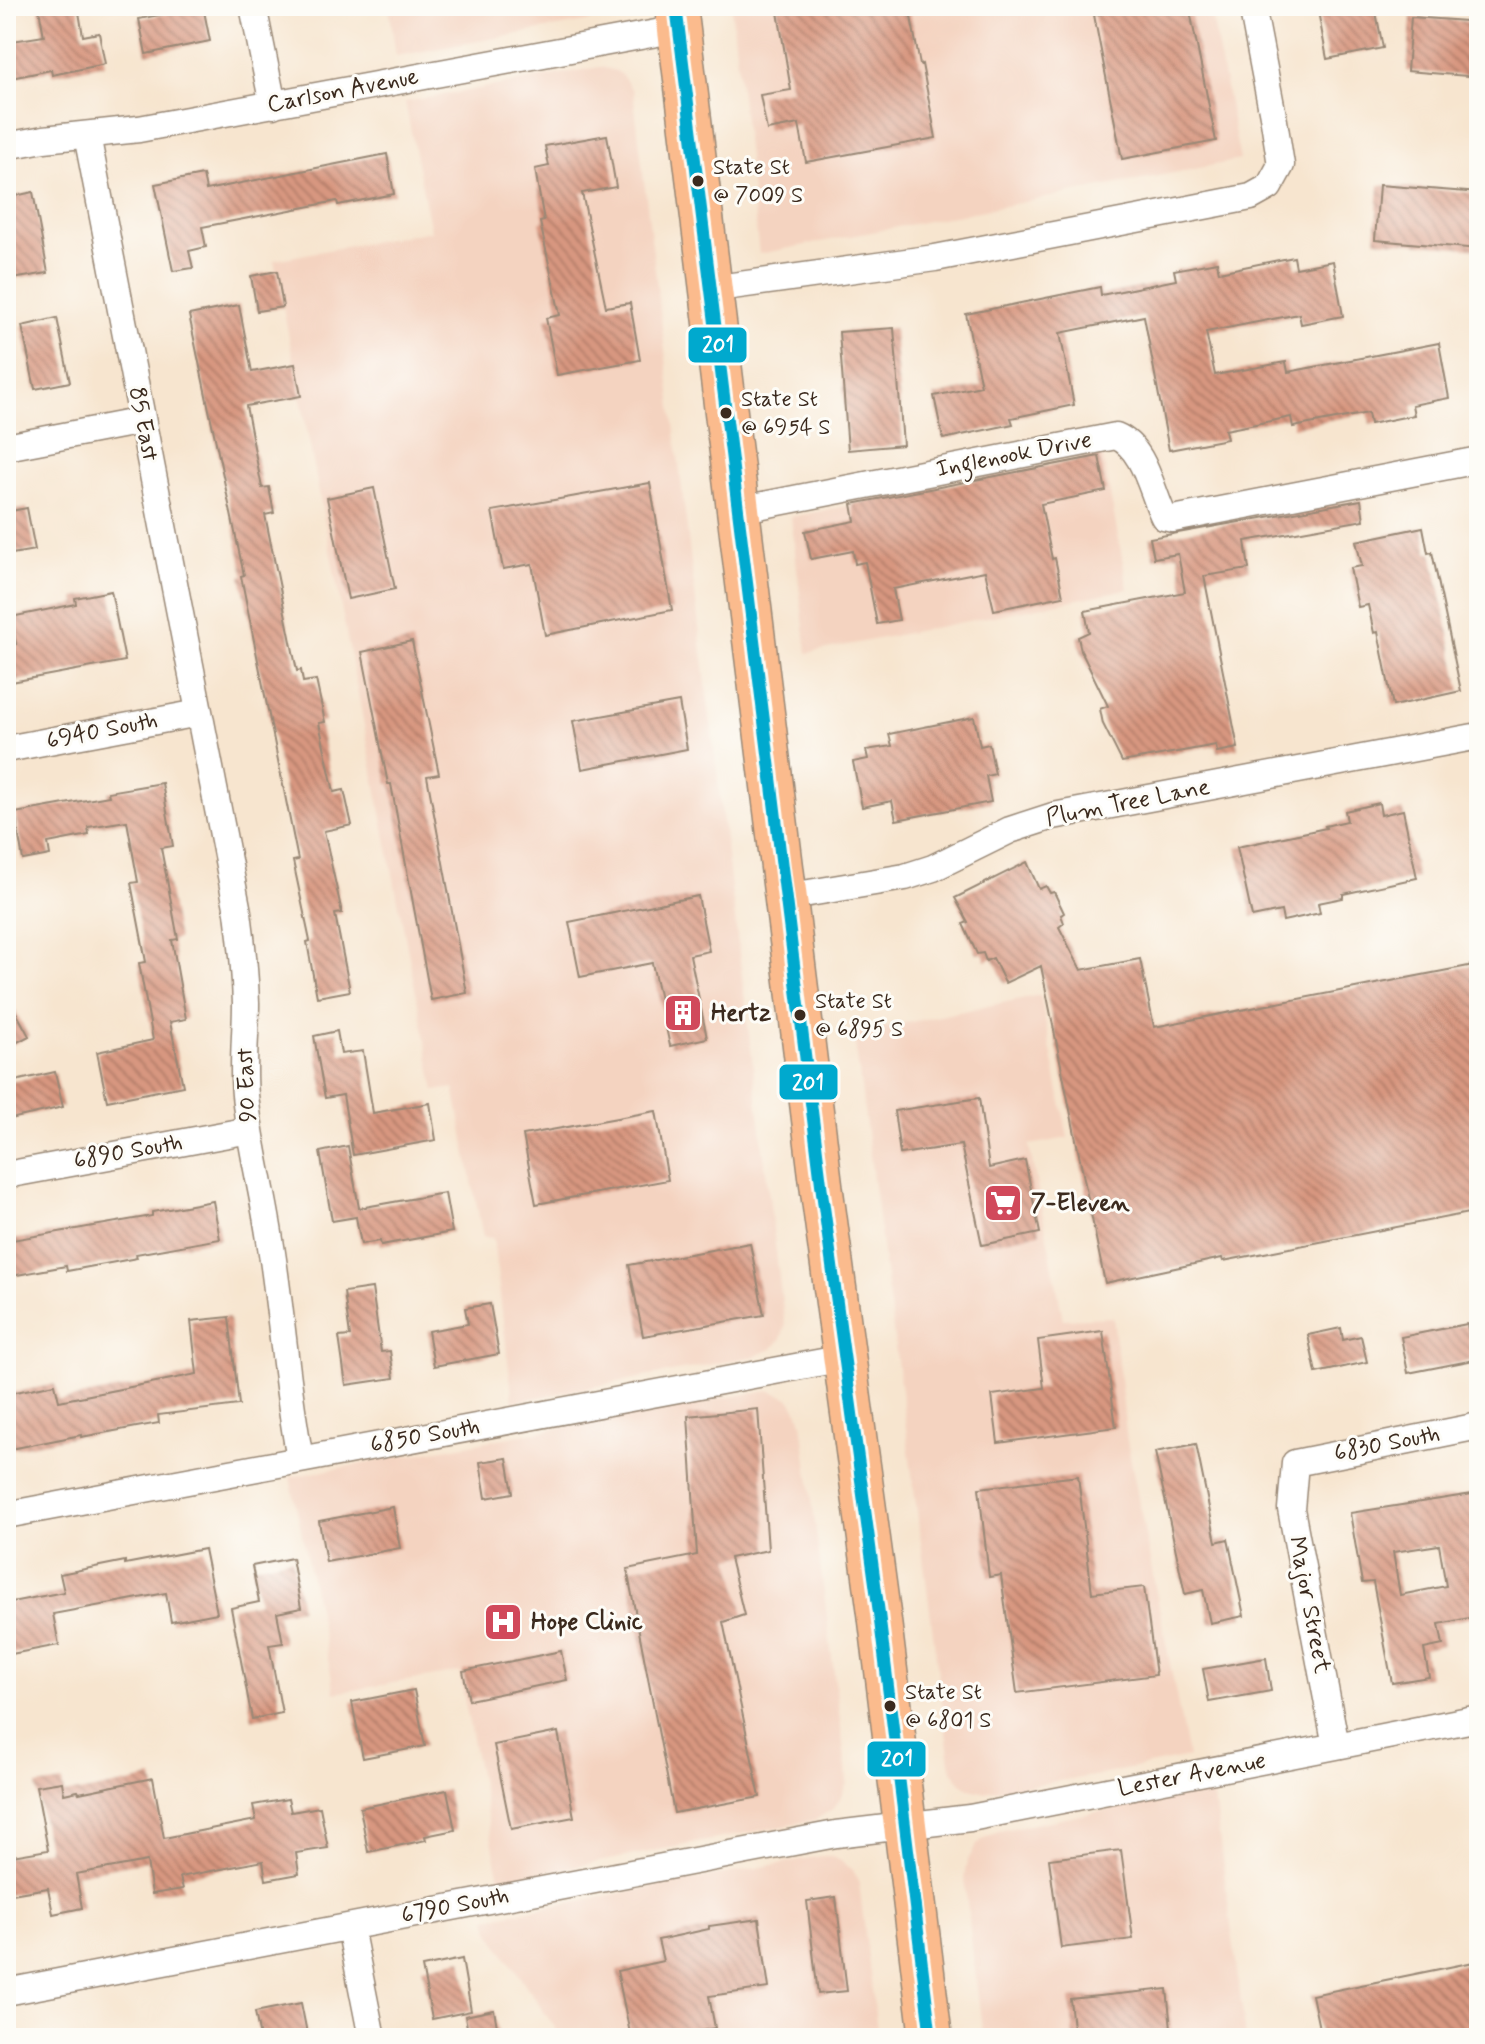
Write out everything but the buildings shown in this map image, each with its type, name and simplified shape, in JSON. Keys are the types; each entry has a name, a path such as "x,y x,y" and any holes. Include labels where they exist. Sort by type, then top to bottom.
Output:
{"main road":[{"path":"677,18 785,897 931,2038"}],"street":[{"path":"253,6 273,105"},
{"path":"710,289 935,258 1251,197 1269,187 1281,165 1252,6"},
{"name":"Carlson Avenue","path":"6,146 139,129 273,105 677,18"},
{"name":"85 East","path":"87,135 199,713"},
{"path":"6,447 142,421"},
{"name":"Inglenook Drive","path":"738,510 1116,436 1125,440 1135,452 1164,517 1173,519 1479,460"},
{"name":"6940 South","path":"6,749 199,713"},
{"name":"90 East","path":"199,713 244,955 244,1063 250,1130 270,1241 300,1458"},
{"name":"Plum Tree Lane","path":"785,897 905,877 933,868 1010,830 1053,816 1479,736"},
{"name":"6890 South","path":"6,1175 250,1130"},
{"name":"6850 South","path":"6,1515 844,1358"},
{"name":"6830 South","path":"1295,1463 1479,1426"},
{"name":"Major Street","path":"1295,1463 1291,1509 1336,1746"},
{"name":"Lester Avenue","path":"905,1826 970,1818 1479,1718"},
{"name":"6790 South","path":"6,1992 836,1834 905,1826"},
{"path":"350,1927 372,2038"}],"shaded area":[{"path":"389,6 614,6 591,21 396,56"},
{"path":"731,6 1210,6 1240,160 759,254"},
{"path":"600,67 621,74 633,91 785,1326 781,1339 773,1348 756,1356 513,1402 493,1238 483,1237 454,1088 435,1091 274,260 431,231 405,102"},
{"path":"1103,457 1128,589 807,653 791,517"},
{"path":"1040,995 1068,1138 1029,1145 1063,1319 1113,1317 1127,1441 1188,1757 1100,1775 983,1792 970,1789 960,1782 950,1762 854,1034"},
{"path":"768,1390 791,1400 802,1422 846,1767 847,1783 840,1799 833,1809 815,1820 500,1881 459,1672 335,1693 290,1477"},
{"path":"1213,1790 1246,2038 983,2038 964,1878 967,1861 977,1845 984,1838 1003,1830"},
{"path":"821,1856 841,1861 853,1870 859,1883 878,2038 562,2038 491,1934 487,1918"}],"transit line":[{"name":"201","path":"676,6 822,1192 879,1613 931,2038"}],"place":[{"name":"State St @ 7009 S","path":"698,181"},
{"name":"State St @ 6954 S","path":"726,413"},
{"name":"Hertz","path":"683,1013"},
{"name":"State St @ 6895 S","path":"800,1015"},
{"name":"7-Eleven","path":"1003,1203"},
{"name":"Hope Clinic","path":"503,1622"},
{"name":"State St @ 6801 S","path":"890,1706"}]}
